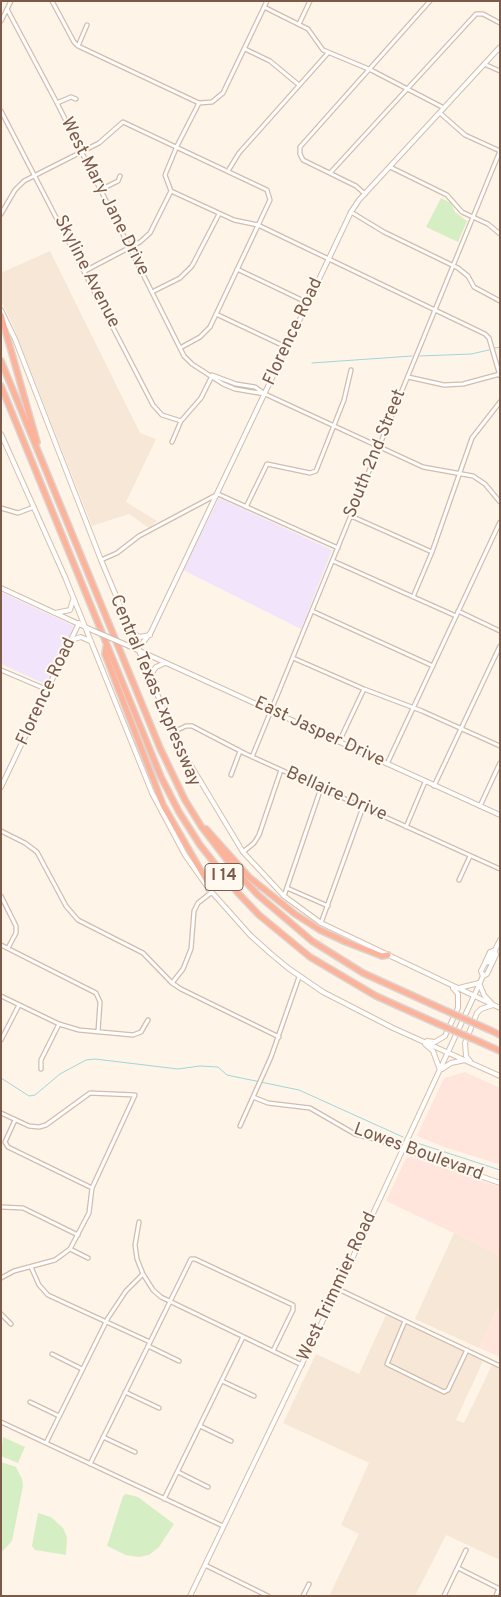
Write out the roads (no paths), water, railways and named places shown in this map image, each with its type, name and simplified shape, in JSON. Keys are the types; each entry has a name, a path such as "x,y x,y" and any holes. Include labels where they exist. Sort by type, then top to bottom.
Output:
{"highway":[{"path":"1,315 40,455"},
{"name":"Central Texas Expressway","path":"1,361 160,748 201,826 234,869 258,895 312,941 369,976 500,1034"},
{"name":"Central Texas Expressway","path":"1,386 161,777 200,845 238,893 259,915 310,957 376,996 498,1050"},
{"path":"106,646 105,654 108,663 163,805 211,891"},
{"path":"201,826 211,833 249,877 295,914 320,930 346,942 382,956 388,955"}],"main road":[{"name":"Florence Road","path":"138,650 150,635 351,212 365,194 500,47"},
{"path":"1,310 19,348 101,560 173,732 187,759 243,852 284,896 321,923 500,1008"},
{"path":"1,434 35,507 152,793 185,855 211,891 250,935 299,977 357,1010 500,1076"},
{"name":"East Jasper Drive","path":"1,588 500,815"},
{"path":"55,613 70,610 73,598"},
{"name":"Florence Road","path":"1,788 79,624"},
{"path":"131,632 140,637 150,635"},
{"path":"71,640 81,637 90,642"},
{"path":"149,677 156,667 165,663"},
{"name":"West Trimmier Road","path":"190,1596 338,1289 479,982 487,974 498,953 500,940"},
{"name":"West Trimmier Road","path":"483,976 481,971 490,952 498,953"},
{"path":"456,988 467,987 479,982 484,995 493,1005"},
{"path":"422,1040 435,1042 445,1036 459,1001 456,990 449,984"},
{"path":"471,1062 466,1056 465,1043 478,1013 481,1009 493,1005"},
{"path":"422,1040 433,1052 440,1070 451,1063 466,1060"},
{"name":"Lowes Boulevard","path":"403,1149 500,1182"}],"street":[{"path":"1,21 11,1"},
{"path":"52,1 78,46 199,104 212,102 219,97 245,49 267,1"},
{"path":"299,24 310,1"},
{"path":"365,194 356,186 303,160 300,154 300,147 371,70 430,1"},
{"path":"264,7 308,30 323,50 328,53 409,88 444,108"},
{"name":"West Mary Jane Drive","path":"7,9 57,103 180,348 192,364 212,375 236,384 255,387 265,394 429,469 473,476 485,484 500,502"},
{"path":"330,173 476,14 484,14 500,22"},
{"path":"78,46 87,25"},
{"path":"245,49 270,61 299,86"},
{"path":"228,171 239,153 328,53"},
{"path":"484,64 500,71"},
{"path":"57,103 71,97 76,98"},
{"path":"199,104 177,146 165,175 172,191 234,220 258,225 487,336 500,375 463,384 444,385 408,377"},
{"name":"Skyline Avenue","path":"1,110 157,411 181,421"},
{"path":"440,113 465,135 500,151"},
{"path":"1,214 15,190 35,173 99,143 123,122 267,190 270,194 270,200 207,331 180,348"},
{"name":"South 2nd Street","path":"252,757 472,218 498,162 500,151"},
{"path":"390,167 447,195 462,212 488,224 500,234"},
{"path":"100,190 118,181 120,176"},
{"path":"85,271 130,248 150,233 172,191"},
{"path":"351,212 384,232 453,266 468,276 474,287 500,301"},
{"path":"152,292 180,278 192,266 219,214"},
{"path":"238,270 308,303"},
{"path":"216,314 286,347"},
{"path":"246,507 268,464 310,473 316,471 344,400 351,370"},
{"path":"172,442 181,421 201,398 212,375"},
{"name":"West Mary Jane Drive","path":"212,375 215,379 235,388 265,394"},
{"path":"235,388 236,384"},
{"path":"413,597 432,552 472,438 500,402"},
{"path":"101,560 117,553 139,536 218,494 338,548"},
{"path":"1,508 18,513 35,507"},
{"path":"351,516 432,552"},
{"path":"387,764 500,522"},
{"path":"333,561 456,616"},
{"path":"312,611 433,666"},
{"path":"458,611 500,631"},
{"path":"434,786 500,646"},
{"path":"293,658 364,689 413,707 500,746"},
{"path":"1,670 48,690"},
{"path":"338,742 364,689"},
{"name":"Bellaire Drive","path":"173,732 186,726 192,726 252,757 500,869"},
{"path":"231,775 240,751"},
{"path":"480,806 500,762"},
{"path":"243,852 257,839 281,770"},
{"path":"406,827 425,782"},
{"path":"284,896 321,788"},
{"path":"321,923 363,807"},
{"path":"1,831 30,846 37,852 66,906 78,920 143,953 172,983 279,1037"},
{"path":"459,880 470,856"},
{"path":"287,888 328,906"},
{"path":"172,983 183,969 191,949 194,911 201,900 211,891"},
{"path":"1,896 16,926 16,933 8,948"},
{"path":"1,945 96,993 100,1002 98,1032"},
{"path":"240,1126 279,1037 299,977"},
{"path":"1,996 59,1024 79,1030 133,1035 141,1032 148,1020"},
{"path":"1,1040 19,1005"},
{"path":"41,1069 41,1060 59,1024"},
{"path":"1,1113 29,1126 39,1127 46,1125 90,1093 135,1095 92,1188 88,1213 70,1249 55,1260 14,1271 1,1278"},
{"name":"Lowes Boulevard","path":"253,1097 268,1103 310,1108 355,1134 389,1143 403,1149"},
{"path":"15,1120 5,1142 8,1147 92,1188"},
{"path":"1,1206 24,1208 78,1235"},
{"path":"139,1222 135,1245 143,1274 153,1290 169,1302 302,1365"},
{"path":"70,1249 88,1258"},
{"path":"90,1464 192,1259 293,1306 293,1310 273,1351"},
{"path":"32,1267 39,1285 48,1295 106,1322 179,1361"},
{"path":"46,1443 106,1322 126,1291 143,1274"},
{"path":"338,1289 500,1366"},
{"path":"1,1314 11,1324"},
{"path":"404,1321 386,1362 388,1365 422,1381 447,1391 467,1350"},
{"path":"164,1499 244,1337"},
{"path":"52,1354 82,1369"},
{"path":"222,1381 254,1396"},
{"path":"125,1392 159,1408"},
{"path":"30,1402 60,1416"},
{"path":"1,1422 223,1526"},
{"path":"200,1426 231,1441"},
{"path":"103,1437 135,1452"},
{"path":"178,1472 208,1487"},
{"path":"444,1596 466,1550"},
{"path":"204,1565 268,1596"},
{"path":"457,1568 500,1588 496,1596"},
{"path":"303,1596 309,1584"}],"waterway":[{"path":"495,348 500,347"},
{"path":"420,356 471,354 489,350"},
{"path":"312,363 412,356"},
{"path":"1,1078 29,1096 35,1095 60,1074 86,1060 95,1059 178,1069 200,1066 218,1067 227,1075 299,1090 403,1137"},
{"path":"414,1142 500,1170"}]}
